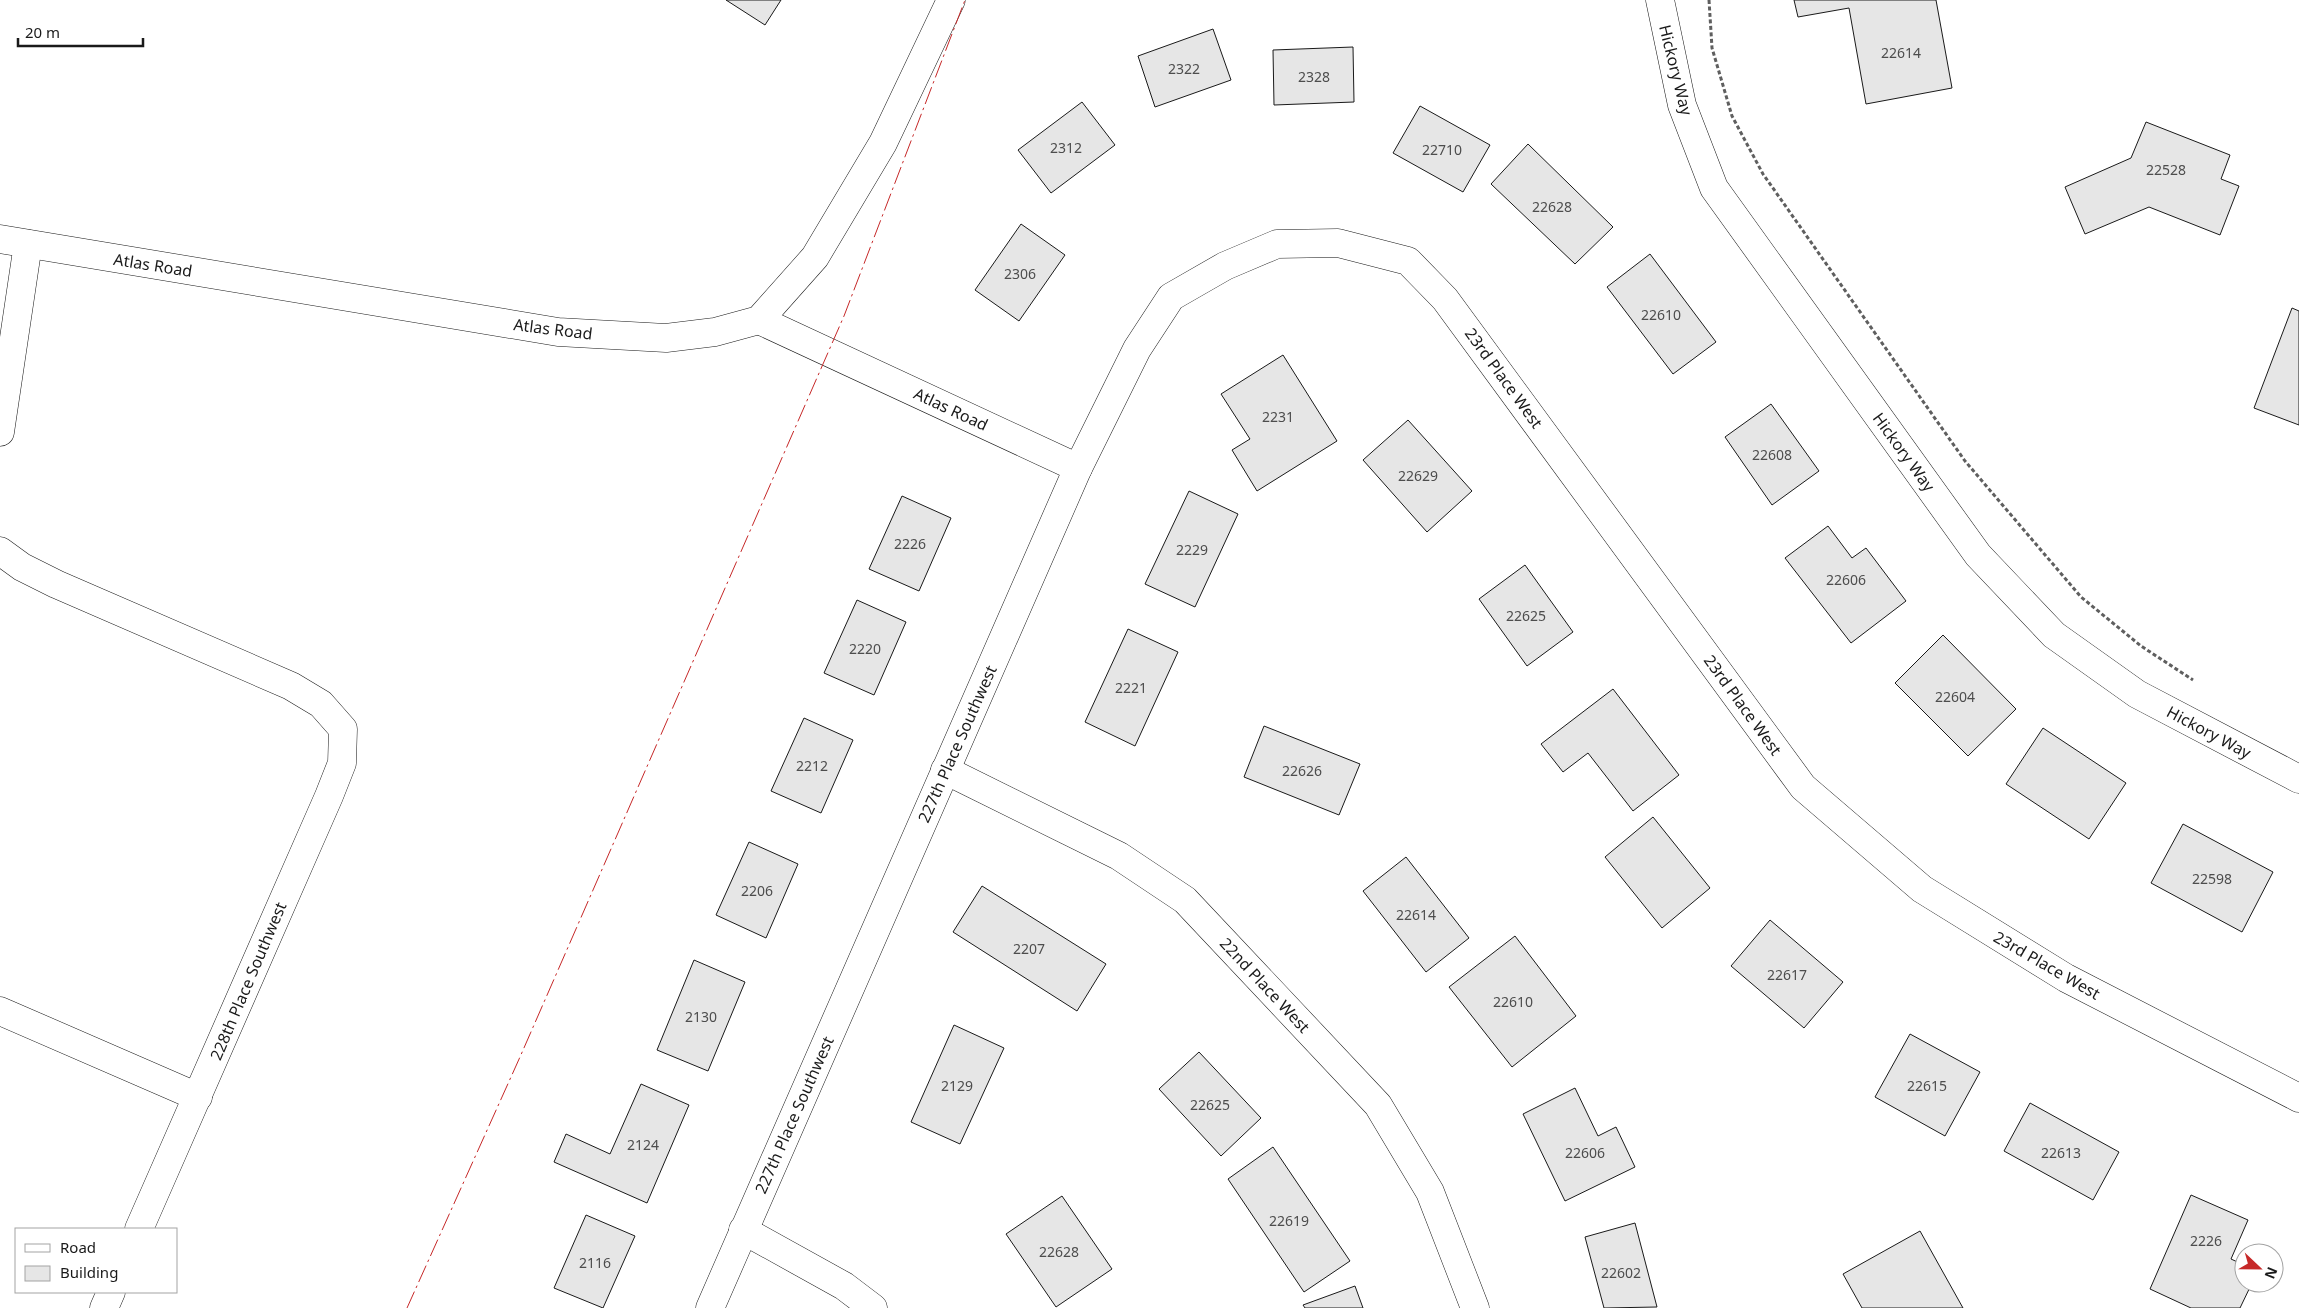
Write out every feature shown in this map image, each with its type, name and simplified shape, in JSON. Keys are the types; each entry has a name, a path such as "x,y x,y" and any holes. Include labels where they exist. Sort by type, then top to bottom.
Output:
{"street":[{"path":"760,320 815,257 883,143 950,0"},
{"name":"Hickory Way","path":"1660,0 1682,105 1714,188 1978,555 2054,635 2137,694 2299,779"},
{"name":"Atlas Road","path":"0,240 558,332 666,338 715,332 760,320 1078,468"},
{"name":"23rd Place West","path":"1277,244 1338,242 1408,261 1439,292 1803,787 1922,889 2066,978 2299,1098"},
{"path":"0,432 28,244"},
{"name":"227th Place Southwest","path":"710,1308 1078,468 1137,349 1171,297 1225,266 1277,244"},
{"name":"228th Place Southwest","path":"0,551 22,567 56,584 291,686 320,704 343,729 342,763 139,1228"},
{"name":"22nd Place West","path":"946,770 1119,856 1185,900 1378,1105 1430,1192 1475,1308"},
{"path":"0,1011 198,1097"},
{"path":"743,1230 844,1286 873,1308"},
{"path":"104,1308 111,1293"}],"path":[{"path":"1709,0 1712,48 1732,116 1763,174 1965,461 2081,596 2141,646 2196,682"}],"building":[{"path":"726,0 781,0 765,25"},
{"path":"1794,0 1936,0 1952,88 1866,104 1849,8 1798,17"},
{"path":"1213,29 1231,80 1155,107 1138,56"},
{"path":"1353,47 1354,102 1274,105 1273,50"},
{"path":"1082,102 1115,145 1051,193 1018,150"},
{"path":"1420,106 1490,145 1463,192 1393,153"},
{"path":"2146,122 2230,155 2221,179 2239,186 2220,235 2149,207 2085,234 2065,187 2131,158"},
{"path":"1528,144 1613,227 1575,264 1491,184"},
{"path":"1021,224 1065,255 1019,321 975,290"},
{"path":"1650,254 1716,342 1673,374 1607,287"},
{"path":"2292,308 2299,311 2299,425 2254,408"},
{"path":"1283,355 1337,441 1257,491 1232,450 1250,439 1221,394"},
{"path":"1771,404 1819,471 1772,505 1725,437"},
{"path":"1408,420 1472,491 1427,532 1363,460"},
{"path":"1189,491 1238,514 1195,607 1145,584"},
{"path":"902,496 951,518 919,591 869,569"},
{"path":"1828,526 1852,558 1866,548 1906,601 1851,643 1785,558"},
{"path":"1525,565 1573,632 1527,666 1479,599"},
{"path":"857,600 906,622 874,695 824,673"},
{"path":"1128,629 1178,652 1135,746 1085,722"},
{"path":"1943,635 2016,709 1968,756 1895,683"},
{"path":"1613,689 1679,775 1633,811 1588,753 1563,772 1541,744"},
{"path":"804,718 853,740 821,813 771,791"},
{"path":"1264,726 1360,764 1339,815 1244,777"},
{"path":"2043,728 2126,783 2089,839 2006,784"},
{"path":"1653,817 1710,888 1662,928 1605,857"},
{"path":"2183,824 2273,872 2242,932 2151,883"},
{"path":"749,842 798,864 766,938 716,915"},
{"path":"1406,857 1469,938 1426,972 1363,891"},
{"path":"982,886 1106,964 1077,1011 953,932"},
{"path":"1770,920 1843,982 1804,1028 1731,966"},
{"path":"1515,936 1576,1016 1512,1067 1449,987"},
{"path":"694,960 745,982 708,1071 657,1050"},
{"path":"954,1025 1004,1048 960,1144 911,1122"},
{"path":"1910,1034 1980,1072 1945,1136 1875,1097"},
{"path":"1199,1052 1261,1118 1221,1156 1159,1089"},
{"path":"641,1084 689,1105 647,1203 554,1162 566,1134 610,1154"},
{"path":"1575,1088 1598,1136 1616,1127 1635,1167 1565,1201 1523,1114"},
{"path":"2030,1103 2119,1152 2093,1200 2004,1151"},
{"path":"1273,1147 1350,1261 1304,1292 1228,1179"},
{"path":"2191,1195 2248,1220 2238,1243 2234,1243 2234,1252 2231,1259 2234,1260 2234,1293 2247,1293 2240,1308 2191,1308 2150,1289"},
{"path":"1062,1196 1112,1269 1056,1307 1006,1234"},
{"path":"586,1215 635,1236 603,1308 554,1288"},
{"path":"1635,1223 1657,1307 1604,1308 1585,1237"},
{"path":"1920,1231 1963,1308 1862,1308 1843,1274"},
{"path":"1355,1286 1363,1308 1305,1308 1303,1305"}],"power":[{"path":"407,1308 520,1057 844,316 965,0"}]}
